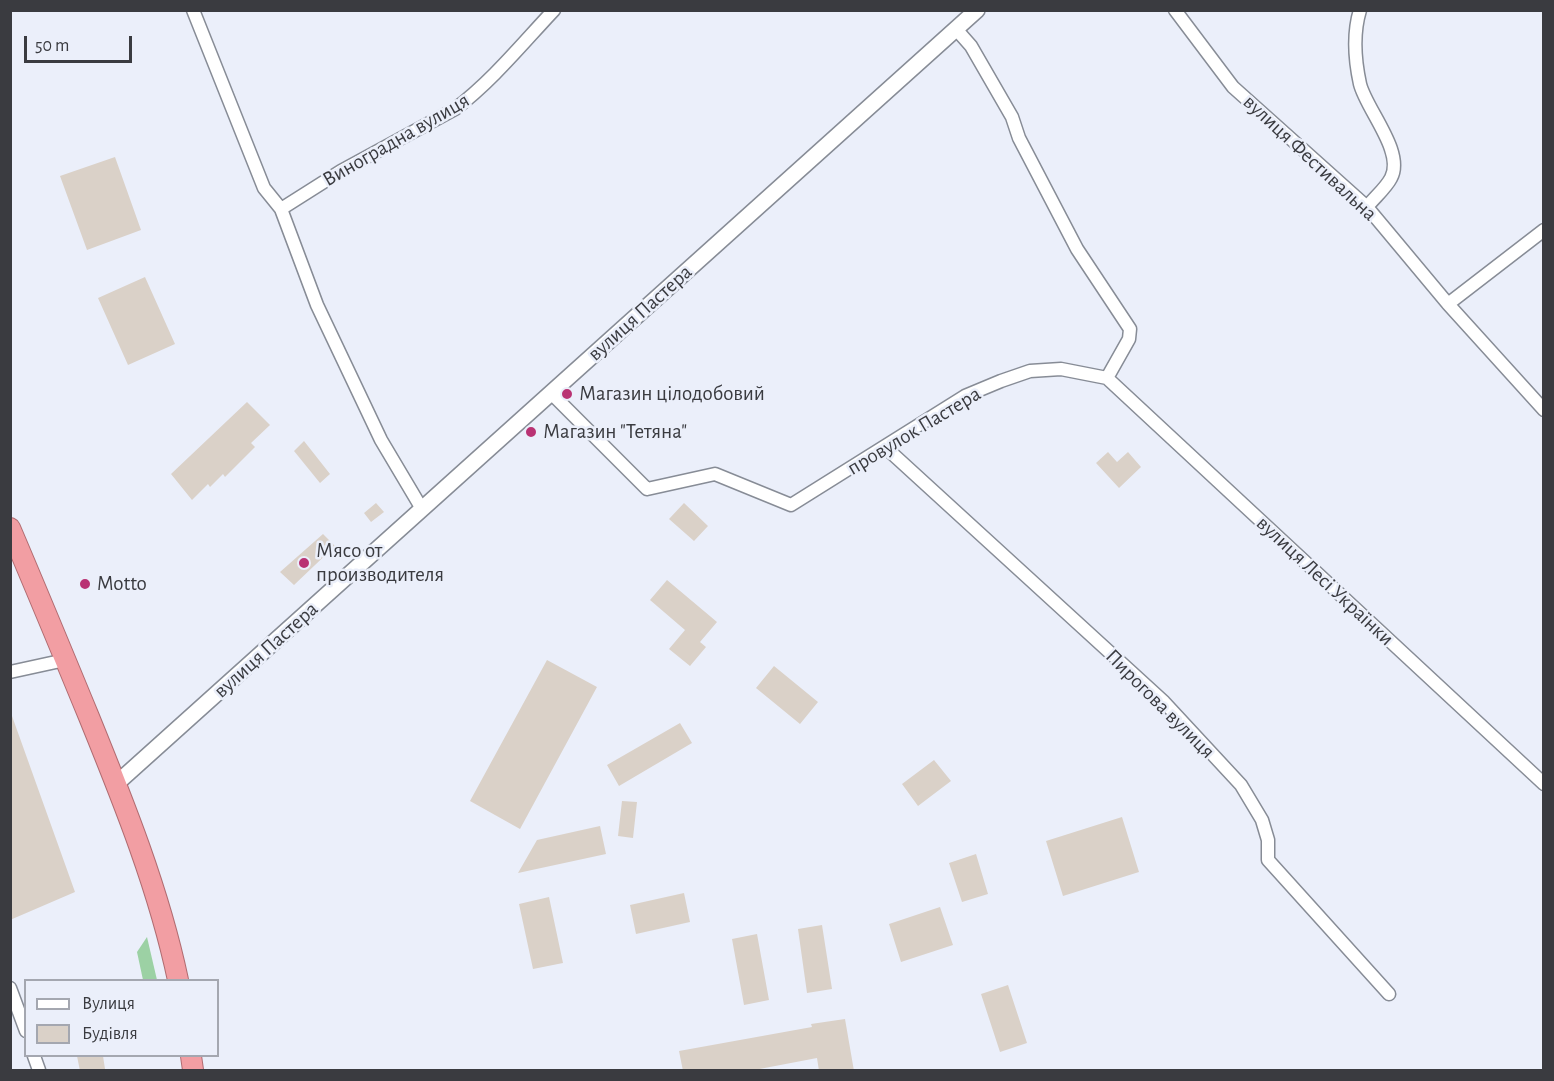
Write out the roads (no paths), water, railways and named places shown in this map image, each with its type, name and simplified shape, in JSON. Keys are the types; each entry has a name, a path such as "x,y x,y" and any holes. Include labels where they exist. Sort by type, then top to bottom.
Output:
{"highway":[{"path":"10,528 116,784 154,888 170,939 178,979"}],"street":[{"path":"193,10 264,188 281,209 317,305 381,440 422,509"},
{"name":"Виноградна вулиця","path":"281,209 341,171 455,109 498,71 554,10"},
{"name":"вулиця Пастера","path":"116,784 977,10"},
{"name":"вулиця Фестивальна","path":"1175,10 1233,87 1367,207 1448,304 1544,410"},
{"path":"1360,10 1357,22 1356,56 1360,86 1388,142 1394,164 1392,178 1367,207"},
{"path":"956,29 971,46 1012,117 1019,138 1077,249 1130,329 1129,339 1107,378"},
{"path":"1448,304 1544,230"},
{"name":"провулок Пастера","path":"551,393 646,489 715,474 791,505 965,396 1030,371 1061,369 1107,378"},
{"name":"вулиця Лесі Українки","path":"1107,378 1544,784"},
{"name":"Пирогова вулиця","path":"885,447 1164,702 1241,785 1262,820 1268,840 1268,860 1389,994"},
{"path":"10,672 65,660"},
{"path":"10,988 24,1027"},
{"path":"10,1024 24,1030"}],"place":[{"name":"Магазин цілодобовий","path":"567,394"},
{"name":"Магазин \"Тетяна\"","path":"531,432"},
{"name":"Мясо от производителя","path":"304,563"},
{"name":"Motto","path":"85,584"}]}
